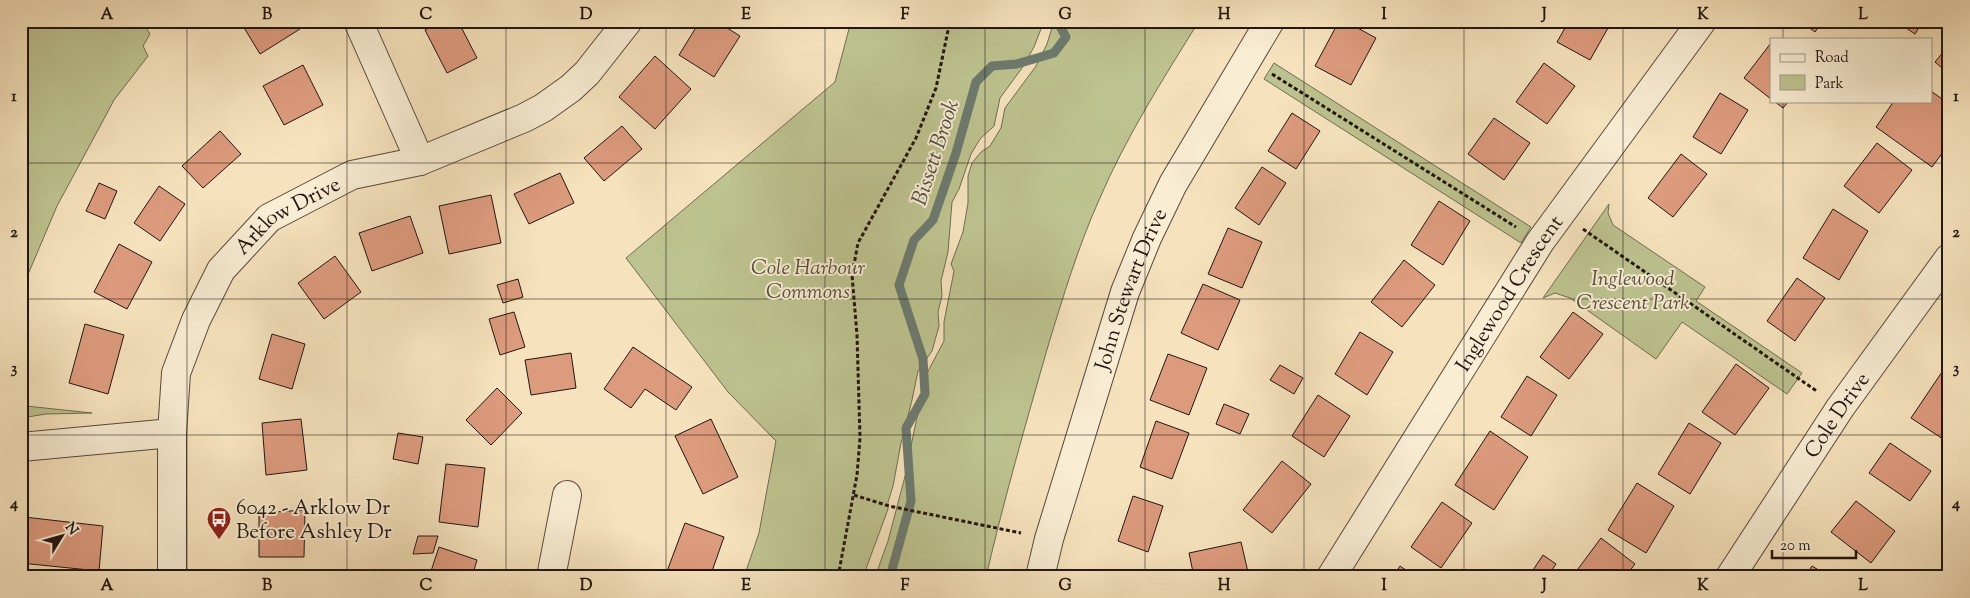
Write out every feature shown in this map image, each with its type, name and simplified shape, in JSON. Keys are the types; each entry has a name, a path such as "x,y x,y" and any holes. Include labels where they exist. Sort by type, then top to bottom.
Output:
{"street":[{"path":"358,21 420,161"},
{"name":"Arklow Drive","path":"172,577 172,432 176,373 196,320 221,270 269,218 352,175 420,161 524,118 556,99 587,73 628,21"},
{"name":"John Stewart Drive","path":"1040,577 1049,539 1125,292 1147,238 1173,184 1270,21"},
{"name":"Inglewood Crescent","path":"1331,577 1540,242 1702,21"},
{"name":"Cole Drive","path":"1730,577 1840,408 1949,258"},
{"path":"21,447 172,432"},
{"path":"551,577 566,496"}],"path":[{"path":"838,577 854,495 860,438 852,275 858,244 916,138 936,88 950,21"},
{"path":"1248,59 1540,242"},
{"path":"1560,213 1840,408"},
{"path":"854,495 889,506 1049,539"}],"green space":[{"path":"21,21 142,21 150,34 143,46 148,56 114,100 57,206 21,291"},
{"name":"Cole Harbour Commons","path":"851,21 1044,21 1034,47 1022,68 1000,98 994,126 980,139 971,154 959,189 952,202 948,252 941,281 942,296 938,312 939,326 932,351 918,371 888,509 863,577 744,577 759,533 776,441 728,392 626,258 835,82"},
{"path":"1054,21 1199,21 1133,131 1084,236 1048,346 986,577 875,577 888,541 908,465 926,375 944,341 944,322 954,271 951,264 963,232 968,203 968,176 972,163 981,152 990,146 1001,128 1005,108 1036,66 1047,44"},
{"path":"1274,63 1531,227 1521,243 1264,79"},
{"name":"Inglewood Crescent Park","path":"1609,204 1608,213 1613,225 1705,287 1696,301 1802,373 1787,394 1682,322 1656,359 1570,298 1555,293 1543,298"},
{"path":"21,390 26,406 92,413 46,414 21,418"}],"building":[{"path":"240,21 295,21 300,29 260,54"},
{"path":"442,21 458,21 477,58 447,73 425,30"},
{"path":"700,21 716,21 740,36 714,77 679,55"},
{"path":"1339,21 1345,21 1376,38 1351,85 1315,66"},
{"path":"1379,21 1395,21 1391,28"},
{"path":"1569,21 1612,21 1590,60 1557,42"},
{"path":"1800,21 1822,21 1815,32"},
{"path":"1906,21 1923,21 1915,34 1903,26"},
{"path":"1770,44 1770,98 1744,78"},
{"path":"1949,45 1949,74 1935,62"},
{"path":"655,56 691,89 655,129 619,97"},
{"path":"1544,63 1575,86 1547,124 1516,102"},
{"path":"303,65 323,105 284,125 263,86"},
{"path":"1932,92 1949,104 1949,144 1932,167 1876,127 1893,102 1932,102"},
{"path":"1720,93 1748,110 1721,154 1693,137"},
{"path":"1775,102 1788,102 1783,108"},
{"path":"1292,113 1320,131 1296,169 1268,151"},
{"path":"1494,118 1530,143 1504,180 1468,154"},
{"path":"622,126 642,149 604,181 584,158"},
{"path":"220,131 241,154 203,188 182,166"},
{"path":"1877,143 1912,170 1879,213 1844,186"},
{"path":"1681,154 1707,174 1673,217 1648,198"},
{"path":"1262,167 1286,183 1259,225 1235,208"},
{"path":"560,173 574,203 529,224 514,194"},
{"path":"99,183 117,191 105,219 86,211"},
{"path":"159,186 185,204 160,241 134,223"},
{"path":"491,195 501,243 449,254 439,206"},
{"path":"1439,201 1470,221 1443,265 1411,245"},
{"path":"1833,209 1868,231 1839,280 1803,258"},
{"path":"410,216 423,253 372,271 359,233"},
{"path":"1228,228 1262,242 1242,288 1208,274"},
{"path":"119,244 152,262 127,309 94,292"},
{"path":"335,256 361,292 324,319 298,283"},
{"path":"1404,260 1435,285 1402,327 1371,302"},
{"path":"1797,278 1825,298 1795,341 1767,321"},
{"path":"518,279 523,297 503,303 497,285"},
{"path":"1203,284 1240,300 1218,350 1181,333"},
{"path":"514,312 525,347 500,355 489,319"},
{"path":"1573,312 1603,334 1569,379 1540,357"},
{"path":"85,324 124,335 108,394 69,383"},
{"path":"1360,332 1393,352 1367,395 1335,374"},
{"path":"272,334 305,344 292,389 259,379"},
{"path":"633,347 692,387 676,410 645,389 631,408 604,389"},
{"path":"571,353 576,388 531,395 525,360"},
{"path":"1168,354 1207,368 1189,415 1150,400"},
{"path":"1736,364 1769,388 1735,435 1702,412"},
{"path":"1280,365 1303,378 1294,394 1270,380"},
{"path":"1944,369 1949,372 1949,443 1911,418"},
{"path":"1527,376 1557,395 1531,436 1501,417"},
{"path":"497,388 522,413 491,445 466,420"},
{"path":"1318,395 1350,416 1324,457 1292,436"},
{"path":"1224,404 1249,414 1240,434 1216,424"},
{"path":"301,419 307,470 266,475 262,423"},
{"path":"711,419 738,477 703,494 675,436"},
{"path":"1156,421 1189,433 1172,479 1140,467"},
{"path":"1689,423 1721,443 1690,494 1658,474"},
{"path":"1490,431 1528,457 1494,510 1455,485"},
{"path":"398,433 423,437 418,464 393,459"},
{"path":"1890,443 1931,471 1910,501 1869,473"},
{"path":"1282,461 1311,484 1272,533 1243,510"},
{"path":"446,464 485,468 478,527 439,522"},
{"path":"1637,483 1674,506 1646,553 1608,530"},
{"path":"1133,496 1163,506 1148,552 1118,541"},
{"path":"1856,501 1895,531 1871,563 1831,532"},
{"path":"1442,502 1472,523 1441,568 1411,547"},
{"path":"305,510 304,557 259,557 259,513"},
{"path":"24,517 103,526 99,571 21,563"},
{"path":"685,523 724,537 710,577 673,577 666,574"},
{"path":"418,536 438,536 433,553 413,554"},
{"path":"1601,538 1635,564 1625,577 1572,577"},
{"path":"1241,542 1248,572 1223,577 1194,577 1189,553"},
{"path":"439,547 477,560 472,577 429,577"},
{"path":"1543,555 1556,564 1547,577 1537,577 1531,573"},
{"path":"1400,566 1416,577 1393,577"},
{"path":"1812,566 1830,577 1805,577"}],"waterway":[{"name":"Bissett Brook","path":"1036,21 1050,21"},
{"name":"Bissett Brook","path":"890,577 911,501 906,428 925,394 923,359 899,285 914,240 933,220 956,153 976,82 992,66 1017,64 1054,53 1066,37 1057,21"}],"place":[{"name":"6042 - Arklow Dr Before Ashley Dr","path":"219,540"}]}
